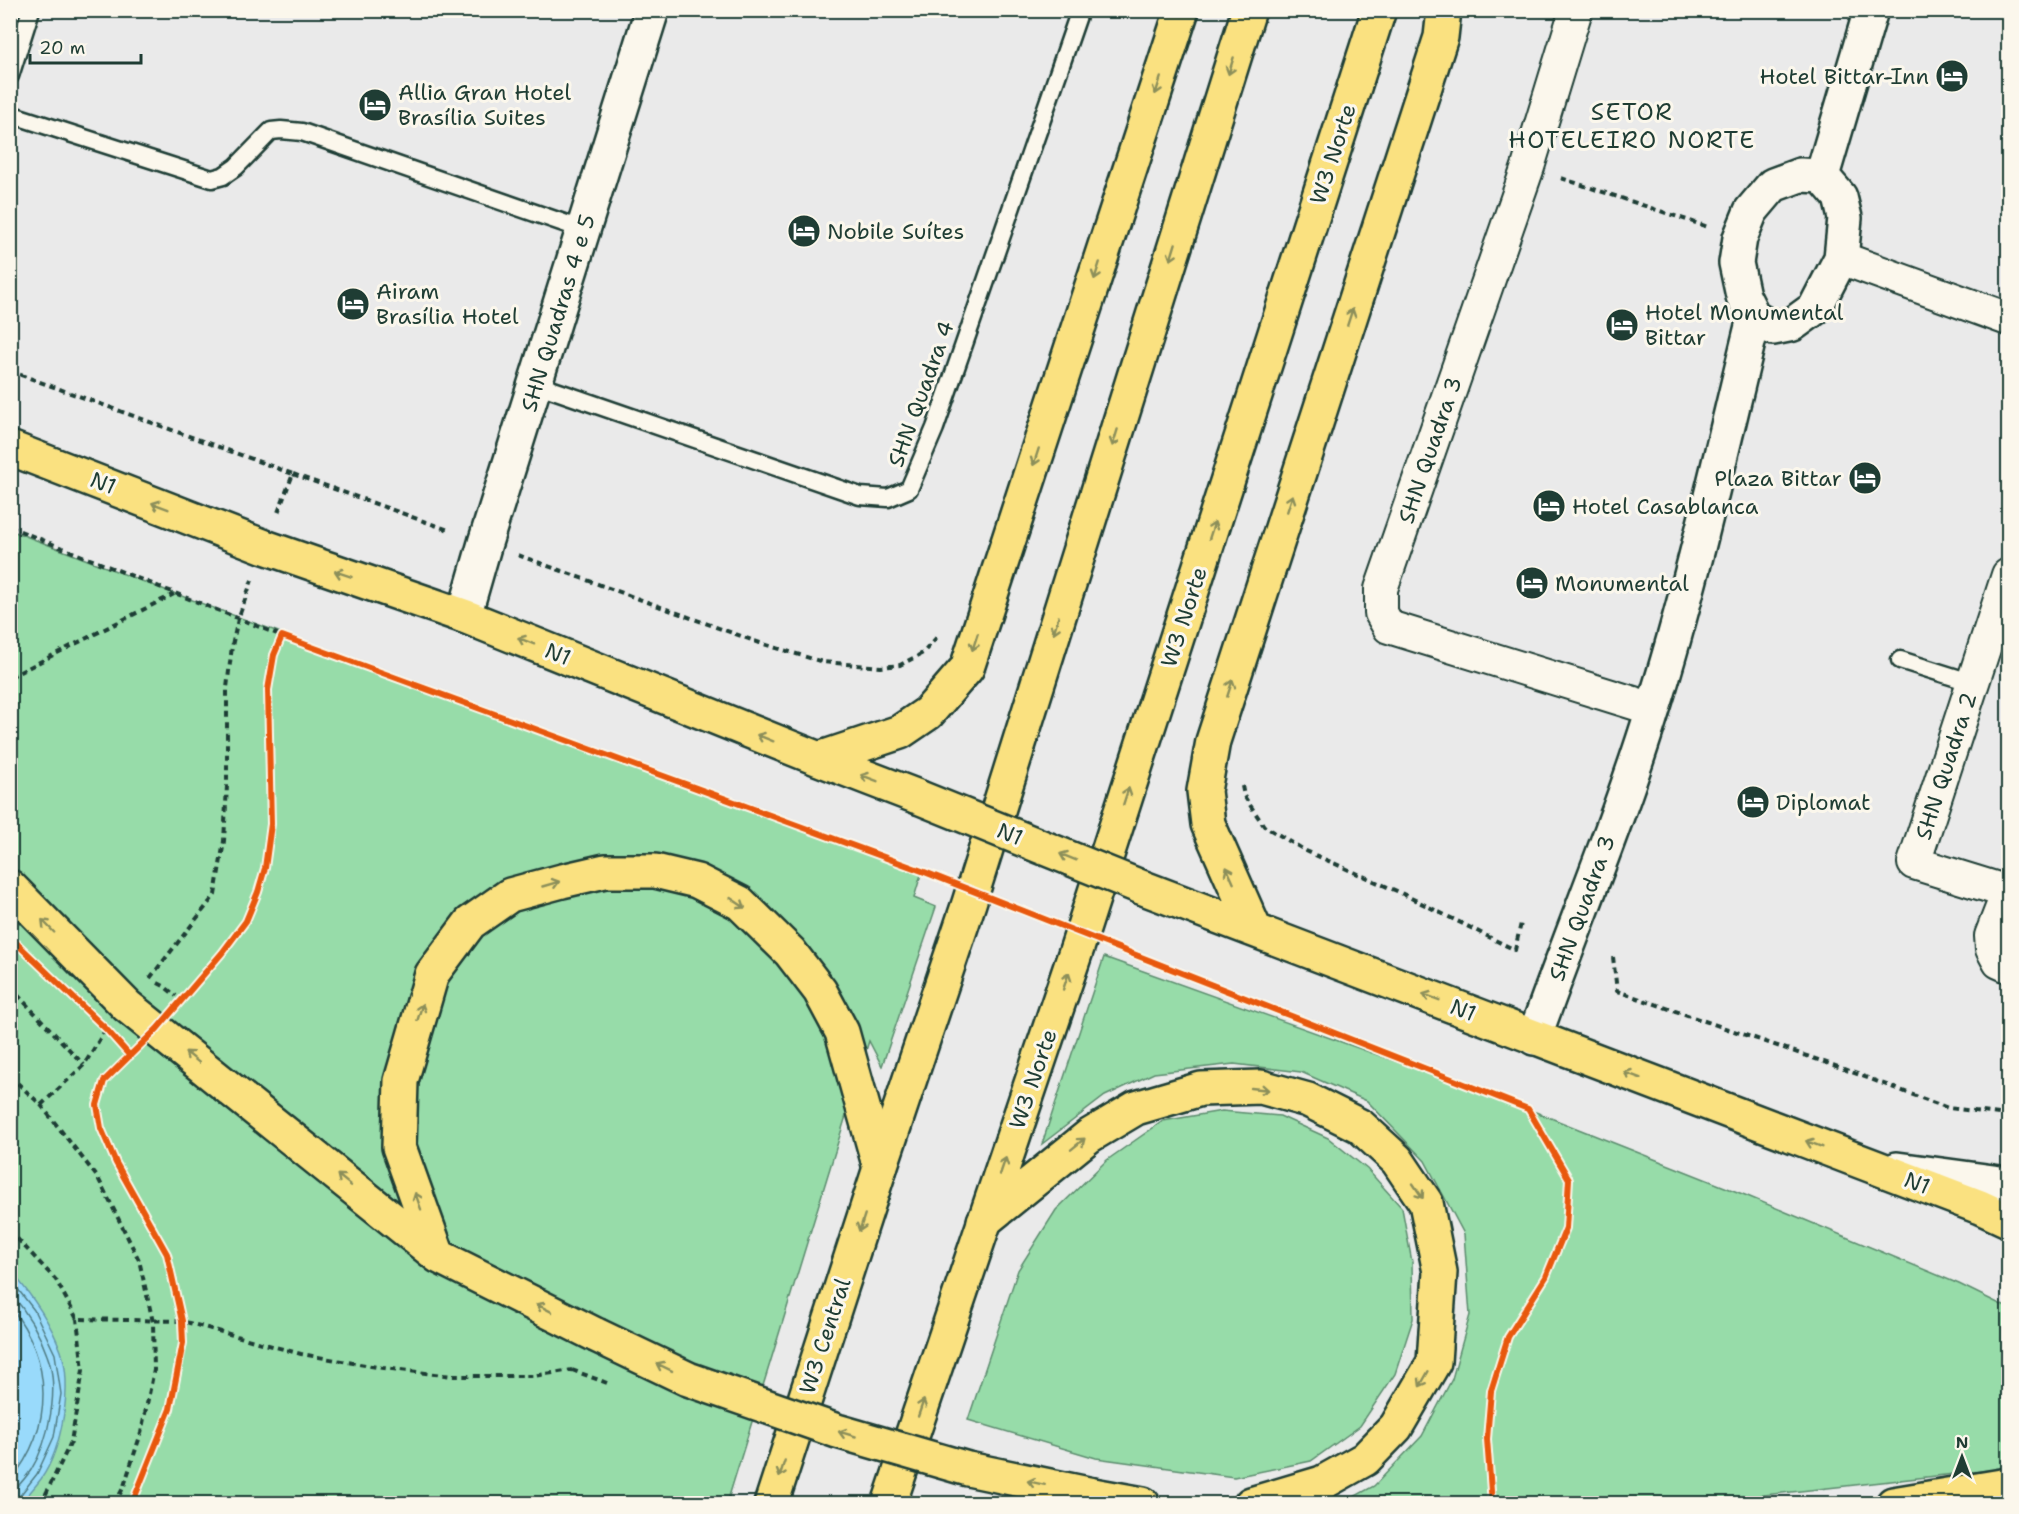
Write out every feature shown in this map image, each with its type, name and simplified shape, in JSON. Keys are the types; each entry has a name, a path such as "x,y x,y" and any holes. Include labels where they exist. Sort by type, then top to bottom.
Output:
{"main road":[{"path":"819,759 900,732 928,713 967,668 1182,10"},
{"path":"880,1168 969,903 1249,10"},
{"name":"W3 Norte","path":"984,1221 1082,933 1379,10"},
{"path":"1254,928 1208,824 1204,791 1213,741 1441,38 1444,10"},
{"name":"N1","path":"10,448 265,547 464,616 1142,887 1980,1207 2008,1220"},
{"path":"438,1256 399,1147 401,1081 432,974 470,923 510,895 605,872 655,872 697,881 740,903 790,952 820,991 842,1032 880,1168"},
{"path":"10,887 116,1018 438,1256 688,1379 837,1431 969,1469 1143,1503"},
{"path":"889,1503 984,1221 1089,1136 1136,1108 1201,1089 1261,1088 1308,1100 1359,1126 1397,1160 1426,1203 1440,1272 1434,1362 1396,1427 1365,1460 1322,1483 1251,1503"},
{"name":"W3 Central","path":"771,1503 880,1168"},
{"path":"1893,1503 2008,1485"}],"street":[{"name":"SHN Quadras 4 e 5","path":"464,616 652,10"},
{"name":"SHN Quadra 3","path":"1576,10 1528,167 1382,589 1382,613 1389,627 1653,709"},
{"path":"1822,176 1871,10"},
{"path":"1800,175 1822,176 1840,196 1845,218 1841,258 1815,308 1793,324 1773,328 1754,318 1743,296 1736,263 1740,237 1750,211 1773,185 1800,175"},
{"path":"1841,258 2008,319"},
{"name":"SHN Quadra 3","path":"1534,1038 1631,776 1653,709 1681,615 1754,318"},
{"name":"SHN Quadra 2","path":"2008,575 1914,863 2008,892 1990,936 1992,949 1999,962 2008,966"},
{"path":"1869,1165 2008,1184"}],"lane":[{"path":"10,76 31,10"},
{"name":"SHN Quadra 4","path":"536,384 860,496 888,498 909,489 939,417 1080,10"},
{"path":"10,114 212,179 223,176 236,166 271,131 302,132 584,230"},
{"path":"1900,660 1973,683"}],"path":[{"path":"1528,167 1740,237"},
{"path":"10,371 760,643 823,662 881,667"},
{"path":"41,1105 84,1065 116,1018 171,953 215,895 224,842 227,786 227,688 232,646 238,619 293,474"},
{"path":"10,527 292,640"},
{"path":"10,677 175,594"},
{"path":"278,646 282,636"},
{"path":"1613,957 1617,991 1833,1065 1948,1108 2008,1115"},
{"path":"10,987 84,1065"},
{"path":"98,1022 116,1018"},
{"path":"114,1038 116,1018"},
{"path":"10,1076 41,1105 98,1178 139,1260 153,1322 154,1370 141,1432 124,1486 115,1503"},
{"path":"10,1231 56,1280 77,1319 83,1370 71,1442 41,1503"},
{"path":"179,1310 182,1332"},
{"path":"77,1319 182,1321 301,1354 382,1368 452,1376 533,1376 572,1370"}],"green space":[{"path":"10,530 922,871 914,898 936,907 882,1066 869,1041 727,1503 11,1503"},
{"path":"1104,957 1528,1109 1745,1195 1959,1284 2008,1308 2008,1468 1718,1500 1651,1503 1343,1503 1374,1486 1422,1436 1452,1379 1470,1315 1464,1234 1425,1161 1367,1101 1301,1072 1234,1064 1154,1073 1105,1096 1042,1144"},
{"path":"1222,1111 1280,1116 1328,1138 1367,1169 1402,1208 1412,1262 1413,1319 1395,1374 1360,1426 1311,1461 1234,1477 1096,1458 968,1420 1018,1270 1056,1210 1107,1160 1163,1121"}],"water":[{"path":"10,1270 32,1298 51,1329 61,1351 66,1382 63,1417 55,1451 41,1479 21,1504 10,1503"}],"cycle path":[{"path":"132,1504 170,1409 183,1343 182,1321 167,1254 116,1163 101,1128 97,1105 104,1081 157,1029 222,953 246,921 258,892 265,868 271,824 268,690 274,655 282,636 922,871 1528,1109 1569,1179 1566,1228 1546,1277 1508,1337 1491,1391 1487,1439 1492,1504"},
{"path":"10,937 106,1029 130,1056"}],"place":[{"name":"Hotel Bittar-Inn","path":"1952,76"},
{"name":"Allia Gran Hotel Brasília Suites","path":"375,105"},
{"name":"Nobile Suítes","path":"804,231"},
{"name":"Airam Brasília Hotel","path":"353,304"},
{"name":"Hotel Monumental Bittar","path":"1622,325"},
{"name":"Plaza Bittar","path":"1865,478"},
{"name":"Hotel Casablanca","path":"1549,506"},
{"name":"Monumental","path":"1532,583"},
{"name":"Diplomat","path":"1753,802"}],"district":[{"name":"SETOR HOTELEIRO NORTE","path":"1632,126"}]}
